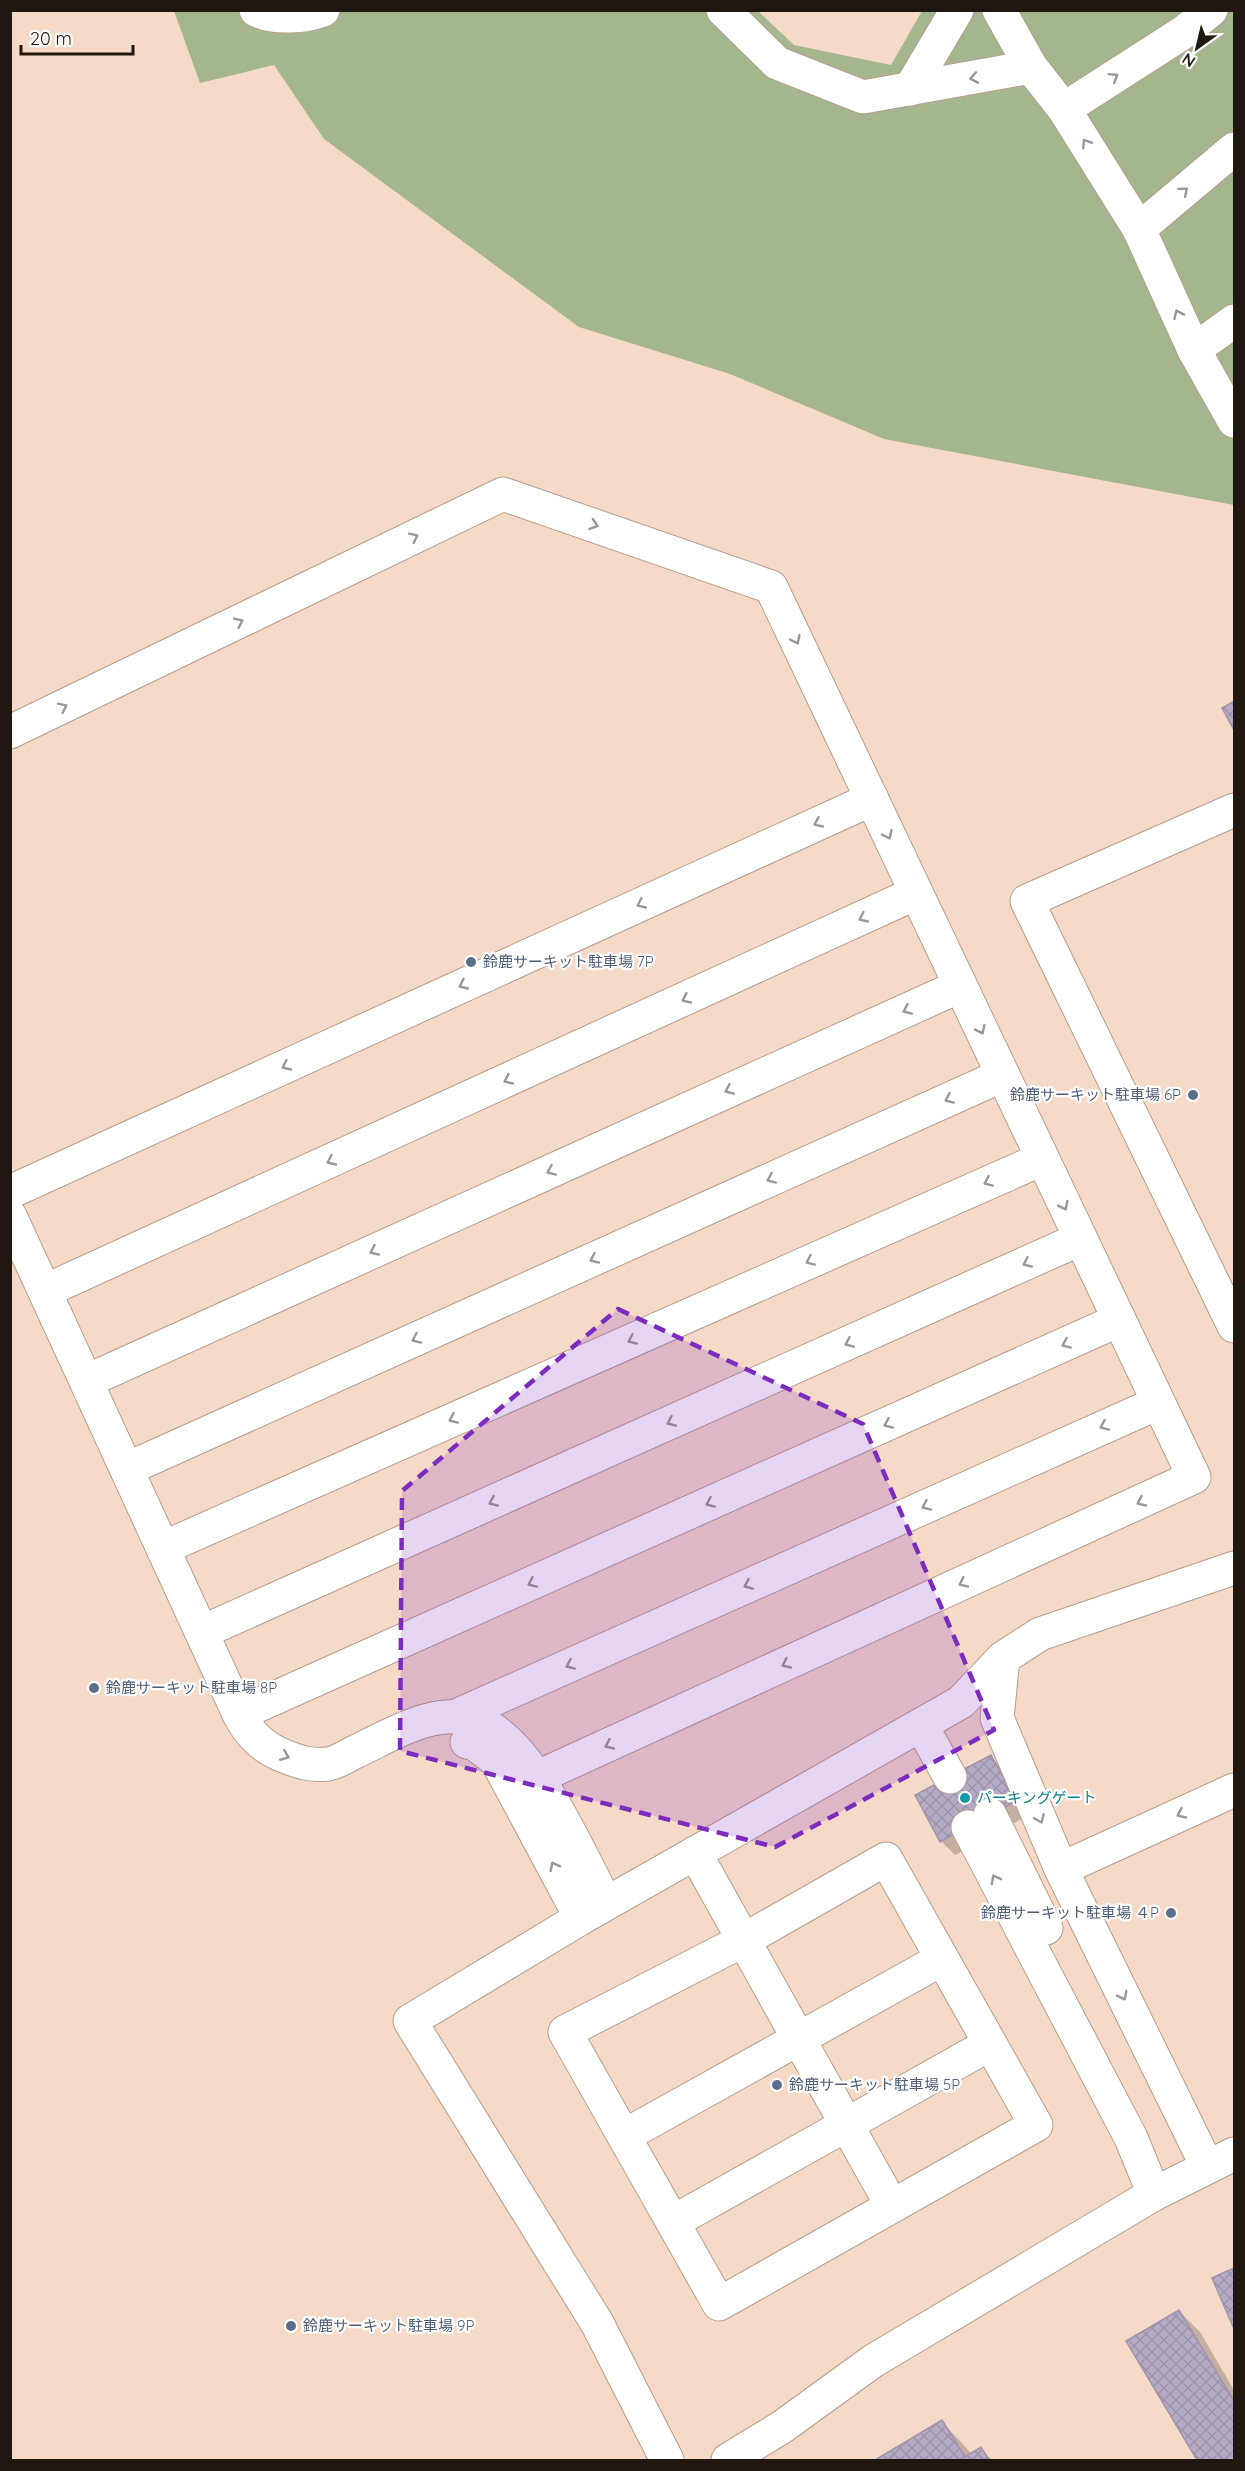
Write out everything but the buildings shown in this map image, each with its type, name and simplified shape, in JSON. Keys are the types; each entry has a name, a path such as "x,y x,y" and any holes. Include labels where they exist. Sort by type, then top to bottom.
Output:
{"street":[{"path":"256,10 280,14 312,14 323,10"},
{"path":"723,10 777,63 863,97 1031,67"},
{"path":"910,89 957,10"},
{"path":"999,10 1031,67 1064,109 1139,229 1194,350 1234,422"},
{"path":"1064,109 1184,32 1211,10"},
{"path":"1139,229 1234,149"},
{"path":"1194,350 1234,321"},
{"path":"10,732 503,494 771,587 1194,1478 538,1777"},
{"path":"10,1192 872,799"},
{"path":"1234,810 1027,902 1234,1326"},
{"path":"45,1292 916,894"},
{"path":"87,1381 960,986"},
{"path":"127,1469 1003,1075"},
{"path":"163,1548 1042,1159"},
{"path":"10,1216 239,1714 254,1739 272,1751 303,1764 330,1764 430,1718 456,1716 477,1721 499,1734 521,1754 538,1777 594,1911"},
{"path":"202,1632 1080,1239"},
{"path":"10,1261 233,1745 263,1772 293,1784 328,1787 424,1743 447,1737 475,1744 497,1761 594,1911"},
{"path":"239,1714 1119,1320"},
{"path":"456,1716 1158,1402"},
{"path":"667,2460 597,2323 410,2021 594,1911 961,1702 1004,1658 1040,1634 1234,1568"},
{"path":"728,2460 782,2427 873,2361 1154,2194 1221,2160 1061,1869 997,1718 1004,1658"},
{"path":"961,1702 997,1718"},
{"path":"921,1725 950,1777"},
{"path":"1061,1869 1234,1790"},
{"path":"968,1826 1131,2138 1154,2194"},
{"path":"695,1853 892,2206"},
{"path":"886,1859 942,1959 1036,2125 719,2304 565,2032 744,1940 886,1859"},
{"path":"624,2136 942,1959"},
{"path":"673,2222 990,2044"}],"highlighted area":[{"path":"618,1309 863,1424 994,1730 775,1847 400,1751 402,1491"}],"green space":[{"path":"174,11 758,11 794,45 891,65 922,11 1234,11 1234,505 884,439 730,374 579,327 324,139 274,65 200,83"}],"place":[{"name":"鈴鹿サーキット駐車場 7P","path":"471,962"},
{"name":"鈴鹿サーキット駐車場 6P","path":"1193,1095"},
{"name":"鈴鹿サーキット駐車場 8P","path":"94,1688"},
{"name":"パーキングゲート","path":"965,1798"},
{"name":"鈴鹿サーキット駐車場 ４P","path":"1171,1913"},
{"name":"鈴鹿サーキット駐車場 5P","path":"777,2085"},
{"name":"鈴鹿サーキット駐車場 9P","path":"291,2326"}]}
